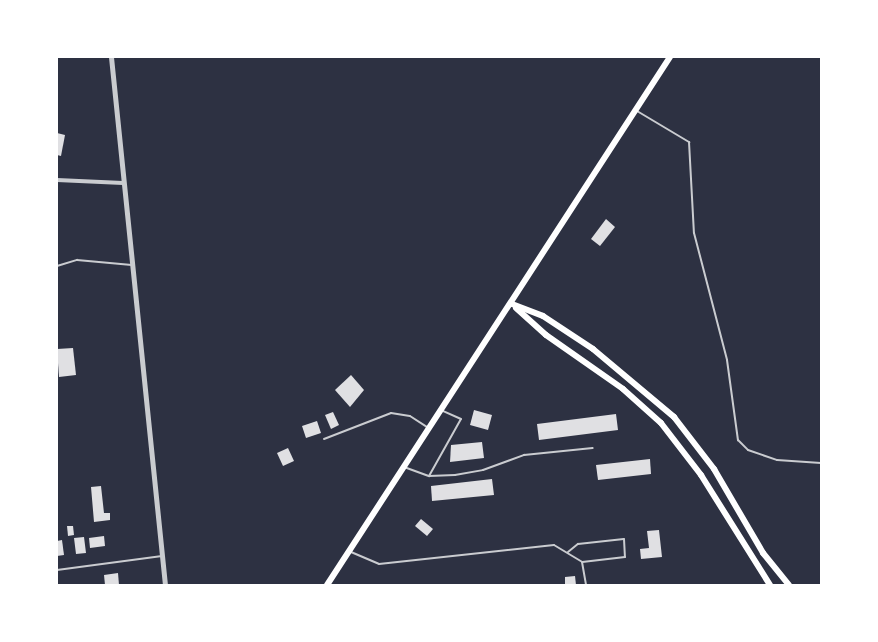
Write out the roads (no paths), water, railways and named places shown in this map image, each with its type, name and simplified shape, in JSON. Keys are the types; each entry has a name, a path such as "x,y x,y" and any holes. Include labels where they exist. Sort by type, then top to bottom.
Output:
{"main road":[{"path":"327,585 512,304 670,57"},
{"path":"512,304 551,322 641,386 681,426 714,469 732,504 763,553 789,585"},
{"path":"512,304 546,335 623,389 661,423 701,475 721,511 770,585"}],"street":[{"path":"111,57 165,585"},
{"path":"57,180 123,183"}],"lane":[{"path":"637,111 689,142 694,233 727,360 738,440 748,450 777,460 821,463"},
{"path":"57,266 77,260 132,265"},
{"path":"429,476 460,419 441,411"},
{"path":"324,439 392,413 410,416 429,429"},
{"path":"404,468 429,476 483,470 524,455 593,448"},
{"path":"349,551 379,564 554,545 582,562 625,557 624,539 578,544 568,552"},
{"path":"57,570 162,556"},
{"path":"582,562 586,585"}]}
